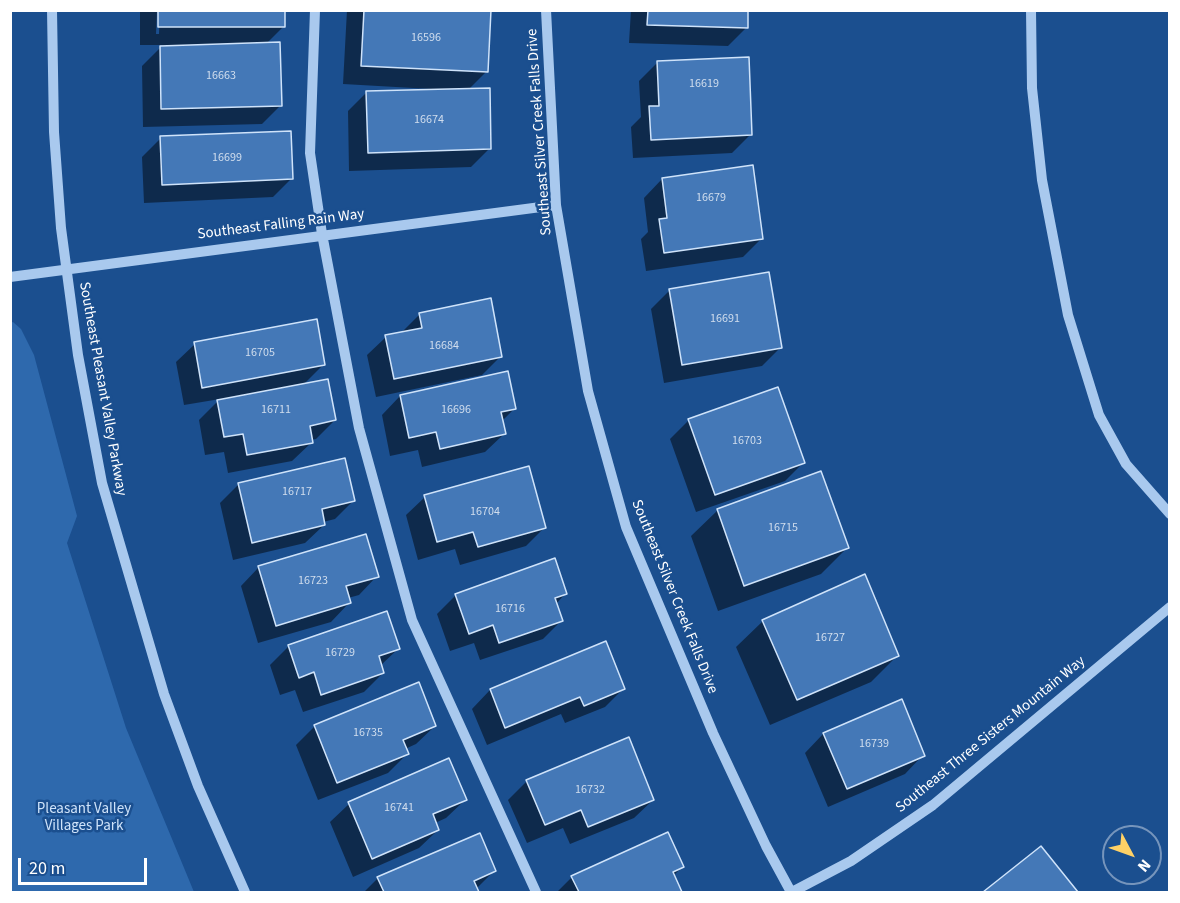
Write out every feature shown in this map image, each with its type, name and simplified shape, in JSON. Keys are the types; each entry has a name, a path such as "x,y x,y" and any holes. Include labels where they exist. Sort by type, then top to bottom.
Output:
{"street":[{"name":"Southeast Pleasant Valley Parkway","path":"52,10 54,132 66,268 78,355 105,494 164,694 198,786 245,892"},
{"path":"315,10 310,153 322,234 359,428 412,620 537,892"},
{"name":"Southeast Silver Creek Falls Drive","path":"546,10 556,205 588,391 626,527 713,734 766,846 792,892"},
{"path":"1031,10 1032,88 1042,180 1068,315 1099,415 1126,464 1170,514"},
{"name":"Southeast Falling Rain Way","path":"10,277 322,234 556,205"},
{"name":"Southeast Three Sisters Mountain Way","path":"792,892 851,861 933,805 1170,607"}],"green space":[{"name":"Pleasant Valley Villages Park","path":"13,322 21,329 34,355 77,516 67,543 126,728 194,892 11,892 10,323"}],"building":[{"path":"158,10 285,10 285,27 158,27"},
{"path":"364,10 491,10 488,72 361,66"},
{"path":"648,10 748,10 748,28 647,25"},
{"path":"280,42 282,106 161,109 160,46"},
{"path":"749,57 752,135 651,140 649,106 659,106 657,61"},
{"path":"490,88 491,149 368,153 366,91"},
{"path":"291,131 293,179 162,185 160,136"},
{"path":"753,165 763,239 664,253 659,219 667,218 662,178"},
{"path":"769,272 782,348 682,365 669,289"},
{"path":"491,298 502,357 394,379 385,335 422,328 419,313"},
{"path":"317,319 325,365 202,388 194,342"},
{"path":"508,371 516,409 501,412 506,434 440,449 436,432 409,438 400,395"},
{"path":"328,379 336,420 310,426 313,443 247,455 243,434 224,437 217,400"},
{"path":"778,387 805,463 715,495 688,419"},
{"path":"345,458 355,501 322,509 325,525 252,543 238,483"},
{"path":"529,466 546,528 478,547 473,532 437,542 424,495"},
{"path":"821,471 849,548 744,586 717,509"},
{"path":"366,534 379,577 346,586 351,603 276,626 258,566"},
{"path":"555,558 567,594 555,598 563,621 499,643 493,625 469,634 455,594"},
{"path":"865,574 899,656 797,700 762,620"},
{"path":"387,611 400,649 379,656 384,673 321,695 314,672 299,678 288,645"},
{"path":"606,641 625,689 584,706 580,697 505,728 490,689"},
{"path":"419,682 436,726 403,740 409,754 337,783 314,725"},
{"path":"902,699 925,756 847,789 823,733"},
{"path":"629,737 654,800 588,827 581,810 545,825 526,780"},
{"path":"449,758 467,800 433,814 439,830 372,859 348,802"},
{"path":"668,832 684,867 673,872 682,892 579,892 571,876"},
{"path":"480,833 496,871 474,881 479,892 384,892 377,877"},
{"path":"1041,846 1078,892 983,892"}]}
